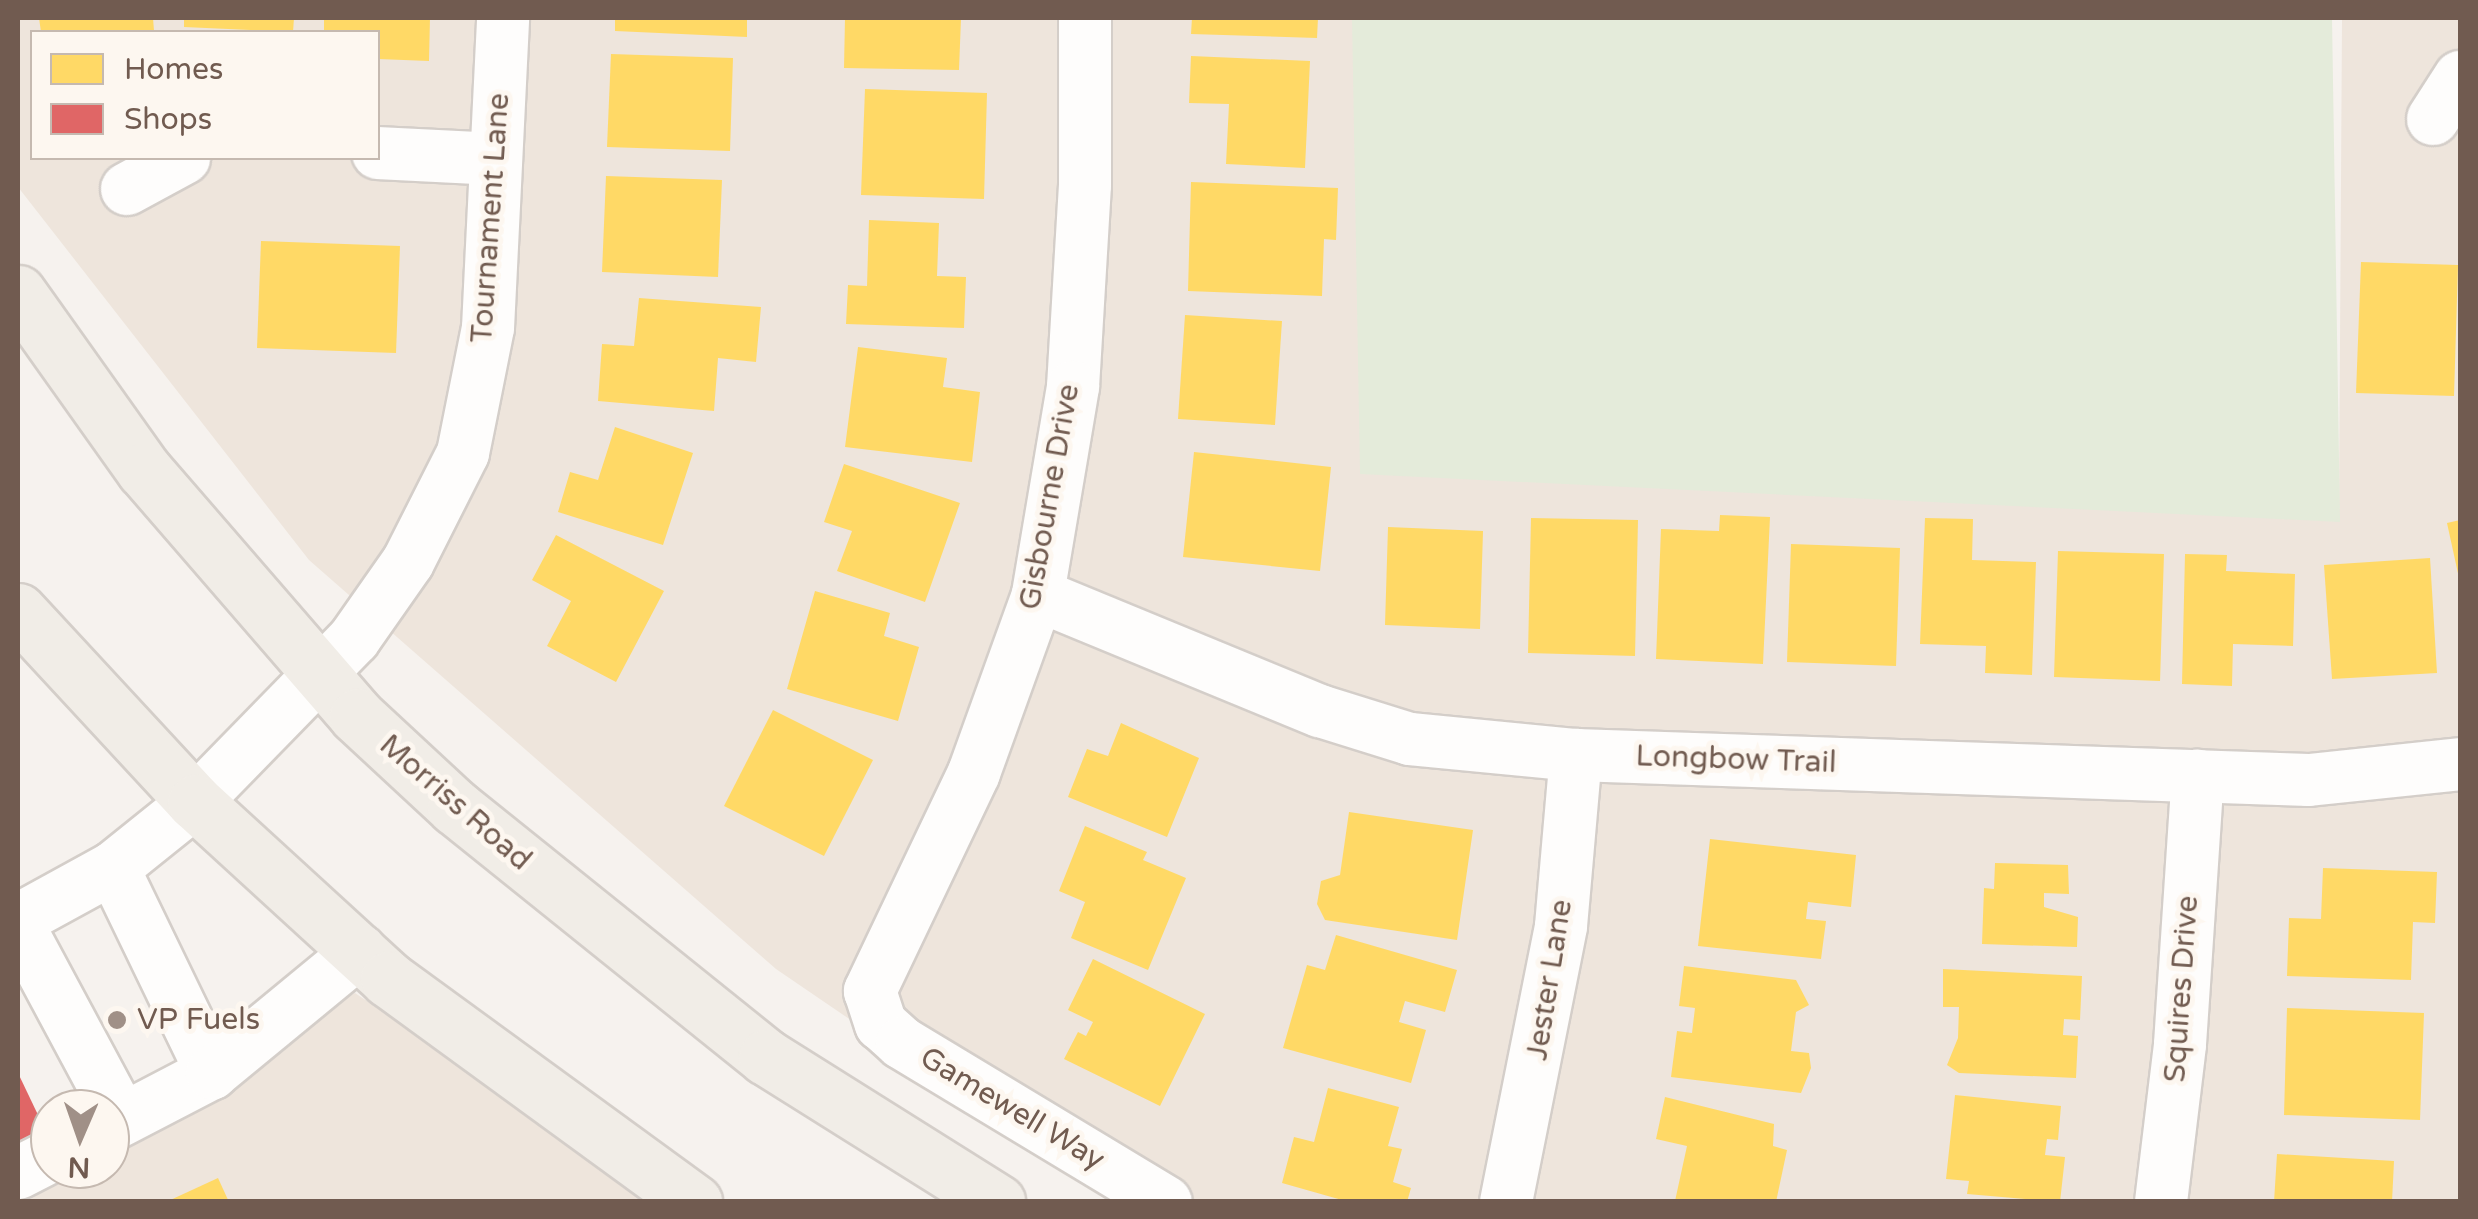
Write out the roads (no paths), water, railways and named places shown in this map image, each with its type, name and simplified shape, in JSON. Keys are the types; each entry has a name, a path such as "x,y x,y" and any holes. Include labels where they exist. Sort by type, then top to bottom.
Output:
{"main road":[{"name":"Morriss Road","path":"18,292 144,470 320,676 455,807 766,1057 997,1202"},
{"path":"18,611 195,802 360,952 443,1021 694,1202"}],"street":[{"name":"Tournament Lane","path":"18,922 113,868 195,802 320,676 408,562 462,453 488,328 503,18"},
{"name":"Gisbourne Drive","path":"871,1004 875,977 974,772 1038,595 1072,387 1085,186 1084,18"},
{"path":"380,153 496,159"},
{"path":"127,189 180,160"},
{"name":"Longbow Trail","path":"1038,595 1320,711 1410,740 1576,755 2309,780 2460,764"},
{"name":"Jester Lane","path":"1506,1202 1561,926 1576,755"},
{"name":"Squires Drive","path":"2160,1202 2180,1044 2198,776"},
{"path":"113,868 212,1073"},
{"path":"18,922 99,1089"},
{"path":"130,1116 212,1073 360,952"},
{"name":"Gamewell Way","path":"871,1004 881,1024 902,1042 1166,1202"}],"place":[{"name":"VP Fuels","path":"117,1020"}]}
